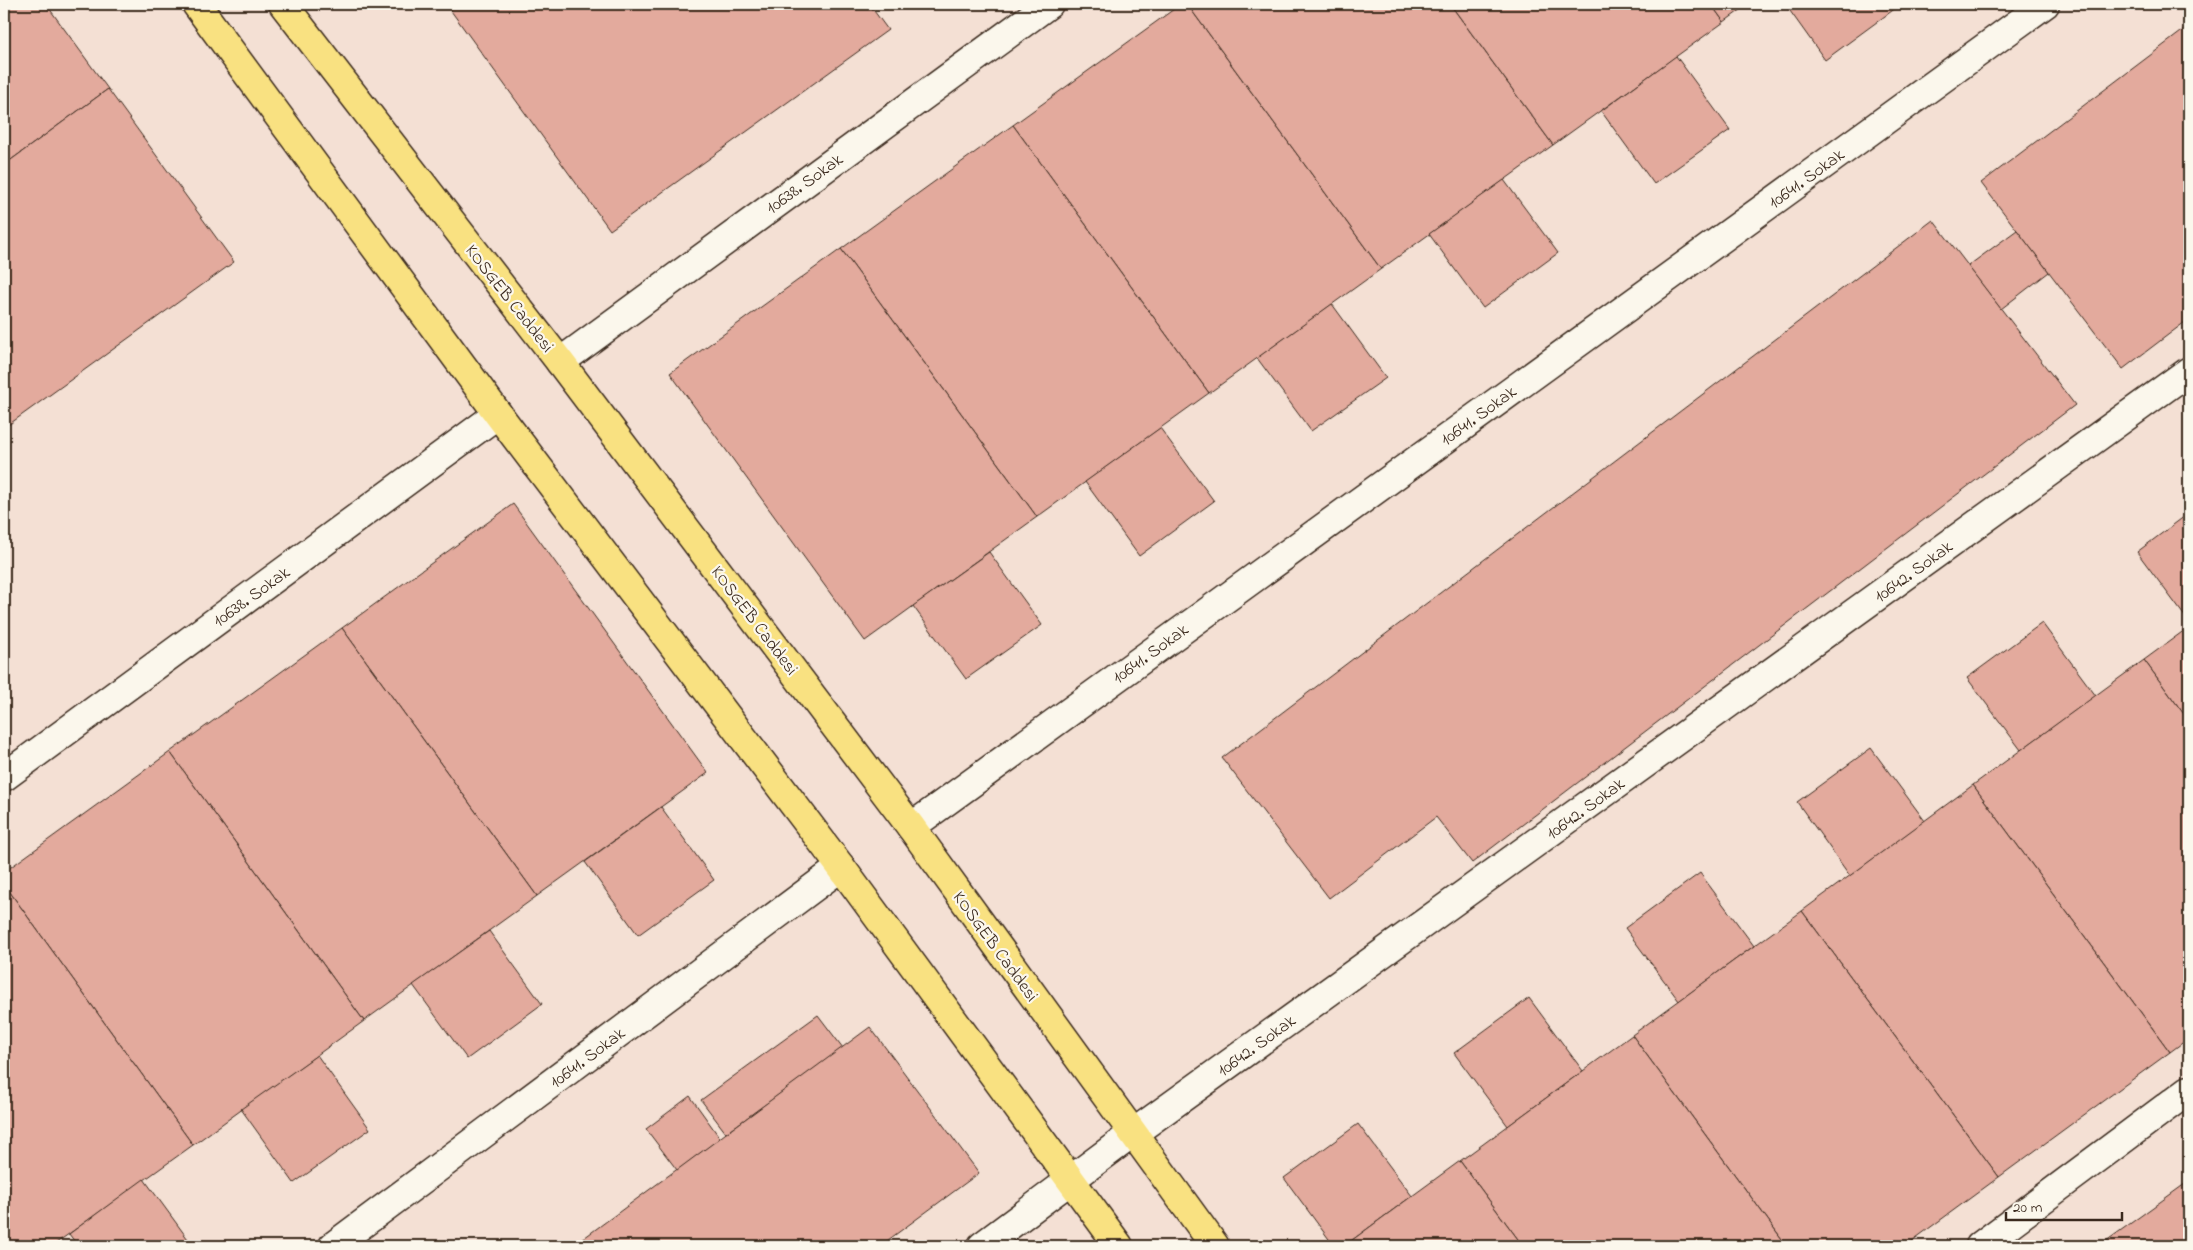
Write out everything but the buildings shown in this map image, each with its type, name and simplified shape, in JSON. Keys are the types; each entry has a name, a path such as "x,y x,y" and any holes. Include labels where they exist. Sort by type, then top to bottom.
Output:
{"main road":[{"path":"196,4 498,414 842,867 1119,1246"},
{"name":"KOSGEB Caddesi","path":"282,4 560,362 911,827 1215,1246"}],"street":[{"name":"10638. Sokak","path":"560,362 1049,4"},
{"name":"10641. Sokak","path":"911,827 2045,4"},
{"name":"10642. Sokak","path":"982,1246 1132,1134 2189,372"},
{"name":"10638. Sokak","path":"7,770 498,414"},
{"name":"10641. Sokak","path":"333,1246 842,867"},
{"path":"1980,1246 2189,1090"}],"shaded area":[{"path":"4,4 2189,4 2189,1246 4,1246"}]}
